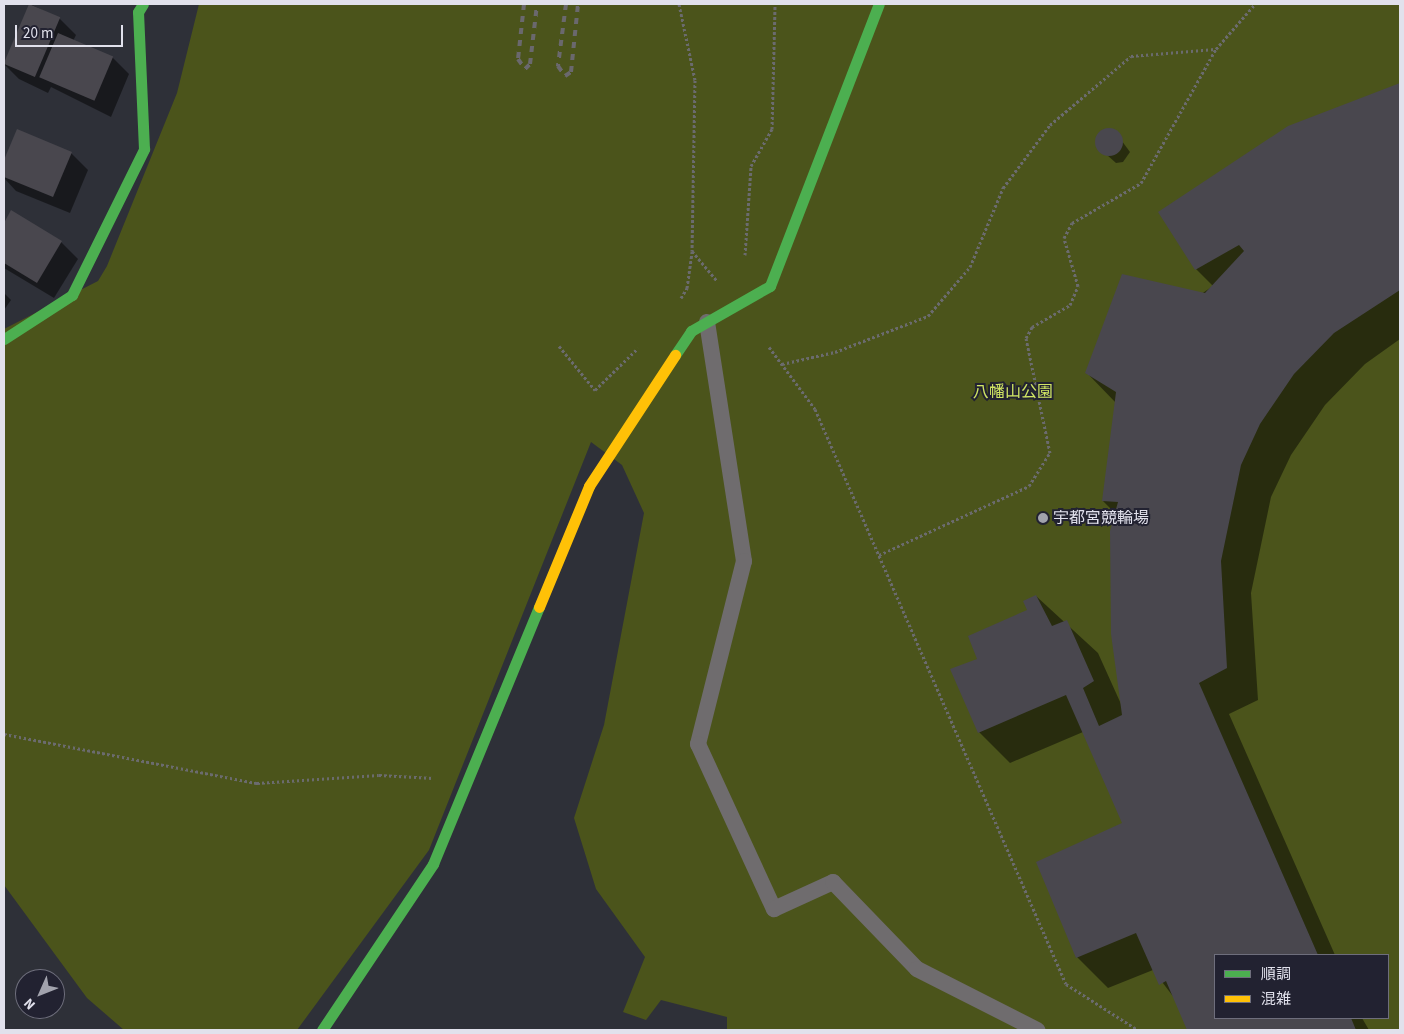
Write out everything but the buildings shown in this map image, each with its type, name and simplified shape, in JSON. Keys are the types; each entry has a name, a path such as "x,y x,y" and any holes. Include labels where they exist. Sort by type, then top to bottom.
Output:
{"street":[{"path":"4,339 72,295 144,149 138,12 142,4"},
{"path":"322,1030 433,864 588,486 691,331 770,286 879,4"}],"lane":[{"path":"707,322 744,561 698,744 774,909 833,882 917,969 1037,1030"}],"path":[{"path":"677,304 688,288 692,251 695,80 679,4"},
{"path":"744,265 750,166 772,129 775,4"},
{"path":"878,555 1029,486 1050,453 1026,338 1032,327 1070,305 1078,286 1064,238 1072,223 1141,183 1216,49 1255,4"},
{"path":"782,364 834,352 928,316 970,267 1003,188 1050,125 1131,56 1216,49"},
{"path":"692,251 721,286"},
{"path":"559,346 595,390 646,340"},
{"path":"769,347 814,409 1066,984 1138,1030"},
{"path":"4,734 257,783 379,775 467,780"}],"green space":[{"name":"八幡山公園","path":"199,4 1400,4 1400,1030 727,1030 727,1017 661,1000 646,1020 623,1012 645,957 596,889 574,818 604,725 644,513 622,465 591,442 429,850 297,1030 124,1030 87,998 4,885 4,329 98,281 107,266 177,93"}],"railway":[{"path":"524,4 518,59 525,69 530,64 537,4"},
{"path":"566,4 558,66 565,76 571,72 578,4"}],"traffic: fast":[{"path":"4,339 72,295 144,149 138,12 143,4"},
{"path":"675,355 691,331 770,286 879,4"},
{"path":"322,1030 433,864 539,607"}],"traffic: slow":[{"path":"539,607 589,486 675,355"}],"place":[{"name":"宇都宮競輪場","path":"1043,518"}]}
